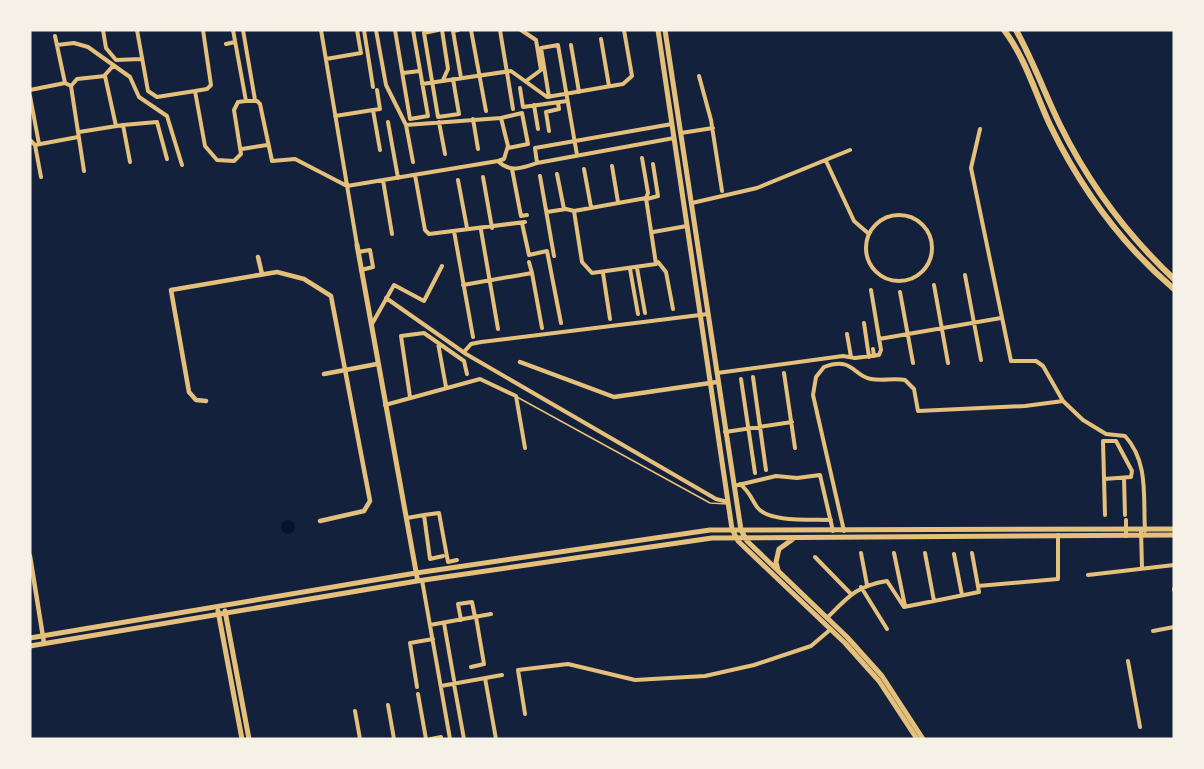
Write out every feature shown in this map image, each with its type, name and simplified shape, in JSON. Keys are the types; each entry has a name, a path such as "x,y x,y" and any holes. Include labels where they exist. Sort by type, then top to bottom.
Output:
{"highway":[{"path":"1004,30 1028,72 1049,123 1077,179 1144,263 1174,289"},
{"path":"1016,30 1060,125 1100,196 1125,229 1174,279"}],"main road":[{"path":"658,30 732,529 736,538 748,551 882,676 923,739"},
{"path":"665,30 717,382 737,485 741,530 744,538 827,618 832,627 879,681 917,739"},
{"path":"672,124 679,123"},
{"path":"674,138 681,135"},
{"path":"687,226 694,225"},
{"path":"357,248 416,573 420,581"},
{"path":"30,638 416,573 668,535 732,529 1174,535"},
{"path":"1143,533 1174,529"},
{"path":"30,646 665,543 717,538 1058,533"},
{"path":"717,538 748,551"},
{"path":"778,572 776,562 779,549 797,538"},
{"path":"221,606 242,739"},
{"path":"222,614 249,739"}],"street":[{"path":"103,30 106,48 116,60 141,59"},
{"path":"137,30 145,83 152,96 207,90 212,85 203,30"},
{"path":"233,30 246,101"},
{"path":"243,30 255,100 262,111 272,161 295,159 347,186 498,161 504,159 508,148 501,118"},
{"path":"321,30 357,248 370,250 373,267 361,270"},
{"path":"326,59 361,53 357,30"},
{"path":"335,116 380,109 364,30"},
{"path":"376,30 386,85 406,125 412,162"},
{"path":"395,30 411,119 428,116 413,30"},
{"path":"443,80 448,69 440,30 424,33 438,117 459,114 453,79"},
{"path":"458,30 453,31 461,78"},
{"path":"471,30 486,111"},
{"path":"500,30 513,109"},
{"path":"521,30 536,40 541,70 526,81"},
{"path":"422,84 507,71 515,72 541,95 549,97 627,82 632,76 624,30"},
{"path":"56,36 65,83"},
{"path":"601,39 609,86"},
{"path":"225,44 235,42"},
{"path":"57,45 80,44 130,77 139,97 162,112 171,123 182,165"},
{"path":"549,97 541,48 558,45 577,155"},
{"path":"571,45 579,92"},
{"path":"70,86 76,79 104,76 112,66"},
{"path":"403,74 420,70"},
{"path":"104,76 107,79 116,126"},
{"path":"699,76 713,129 722,190"},
{"path":"30,90 65,83 70,86 84,171"},
{"path":"520,88 524,107 567,101"},
{"path":"195,91 205,146 212,157 224,162 239,158 242,149 234,110 238,102 255,100"},
{"path":"30,96 41,177"},
{"path":"549,131 546,112 559,109 558,103"},
{"path":"534,105 538,129"},
{"path":"373,110 380,150"},
{"path":"30,140 37,145 116,126 156,121 162,112"},
{"path":"406,125 501,118 522,114 528,144 508,148"},
{"path":"472,119 478,149"},
{"path":"156,121 167,159"},
{"path":"388,122 398,178"},
{"path":"439,122 445,154"},
{"path":"537,162 534,148 672,124"},
{"path":"123,125 130,162"},
{"path":"681,135 713,129"},
{"path":"980,129 971,168 1011,361 1036,361 1043,366 1063,401 1083,420 1106,434 1125,436 1136,448 1142,465 1142,568"},
{"path":"498,161 512,169 537,162 674,138"},
{"path":"242,149 268,144"},
{"path":"691,204 757,188 850,150"},
{"path":"642,158 648,193 646,198 658,262 666,272 673,309"},
{"path":"826,161 854,221 869,234"},
{"path":"547,212 564,209 574,211 658,196 653,164"},
{"path":"612,166 618,202"},
{"path":"512,169 521,216 526,215"},
{"path":"584,169 591,207"},
{"path":"557,174 564,209"},
{"path":"415,175 427,232 432,235 477,227 481,230 523,223 529,255 548,251 561,323"},
{"path":"540,176 554,256"},
{"path":"483,177 492,228"},
{"path":"383,180 392,234"},
{"path":"458,180 464,229"},
{"path":"574,211 582,262 592,273 654,266 658,262"},
{"path":"907,216 925,228 932,248 930,258 917,276 896,281 885,278 869,262 866,252 869,234 877,223 886,217 907,216"},
{"path":"460,221 464,229"},
{"path":"653,232 687,226"},
{"path":"481,230 498,329"},
{"path":"454,231 473,337"},
{"path":"258,257 262,274"},
{"path":"529,262 542,328"},
{"path":"370,327 394,285 424,301 442,266"},
{"path":"637,268 645,313"},
{"path":"630,269 638,314"},
{"path":"206,402 196,400 189,392 171,290 277,272 295,275 331,297 369,506 357,513 320,520"},
{"path":"463,285 532,273"},
{"path":"603,273 610,319"},
{"path":"965,275 981,360"},
{"path":"934,285 948,363"},
{"path":"716,374 843,356 872,357 881,354 871,290"},
{"path":"900,292 913,363"},
{"path":"386,298 464,352 594,430 716,499 728,503"},
{"path":"464,352 471,344 481,342 708,314"},
{"path":"879,339 1001,318"},
{"path":"864,323 872,357"},
{"path":"411,398 401,336 424,333 464,361 467,374"},
{"path":"847,334 851,357"},
{"path":"438,343 446,387"},
{"path":"872,357 873,349"},
{"path":"520,362 614,397 717,382"},
{"path":"324,374 377,364"},
{"path":"844,531 813,395 816,377 824,367 845,364 857,369 869,379 905,380 914,389 918,411 1025,406 1063,401"},
{"path":"784,373 795,448"},
{"path":"753,377 766,470"},
{"path":"385,405 480,378 516,396 525,448"},
{"path":"741,379 755,473"},
{"path":"725,432 792,422"},
{"path":"1104,479 1130,478 1132,471 1116,441 1103,441 1104,479 1105,514"},
{"path":"737,485 776,476 797,478 820,475 833,531"},
{"path":"1124,478 1126,533"},
{"path":"737,485 750,493 757,508 769,515 831,520"},
{"path":"406,518 440,513 448,562 457,560"},
{"path":"424,515 430,559 443,556"},
{"path":"978,586 1059,579 1058,533"},
{"path":"861,553 867,585"},
{"path":"894,553 905,606"},
{"path":"925,553 934,601"},
{"path":"905,606 979,592 972,553"},
{"path":"954,554 962,595"},
{"path":"30,556 44,643"},
{"path":"815,558 851,594"},
{"path":"1088,575 1174,565"},
{"path":"420,581 433,639 450,739"},
{"path":"827,618 861,587 887,581 905,606"},
{"path":"861,587 887,629"},
{"path":"461,620 459,604 472,602 484,664 471,667"},
{"path":"430,625 491,614"},
{"path":"444,623 464,739"},
{"path":"525,714 518,670 568,664 635,680 705,676 754,666 811,646 832,627"},
{"path":"1153,631 1174,627"},
{"path":"417,687 410,643 433,639"},
{"path":"1128,661 1140,727"},
{"path":"441,686 502,675"},
{"path":"485,678 496,739"},
{"path":"418,694 426,739"},
{"path":"388,705 394,739"},
{"path":"355,711 360,739"},
{"path":"431,739 441,737"}],"lane":[{"path":"516,396 710,503 728,503"}],"water":[{"path":"285,520 291,520 295,527 291,534 285,534 281,530 281,524"}]}
